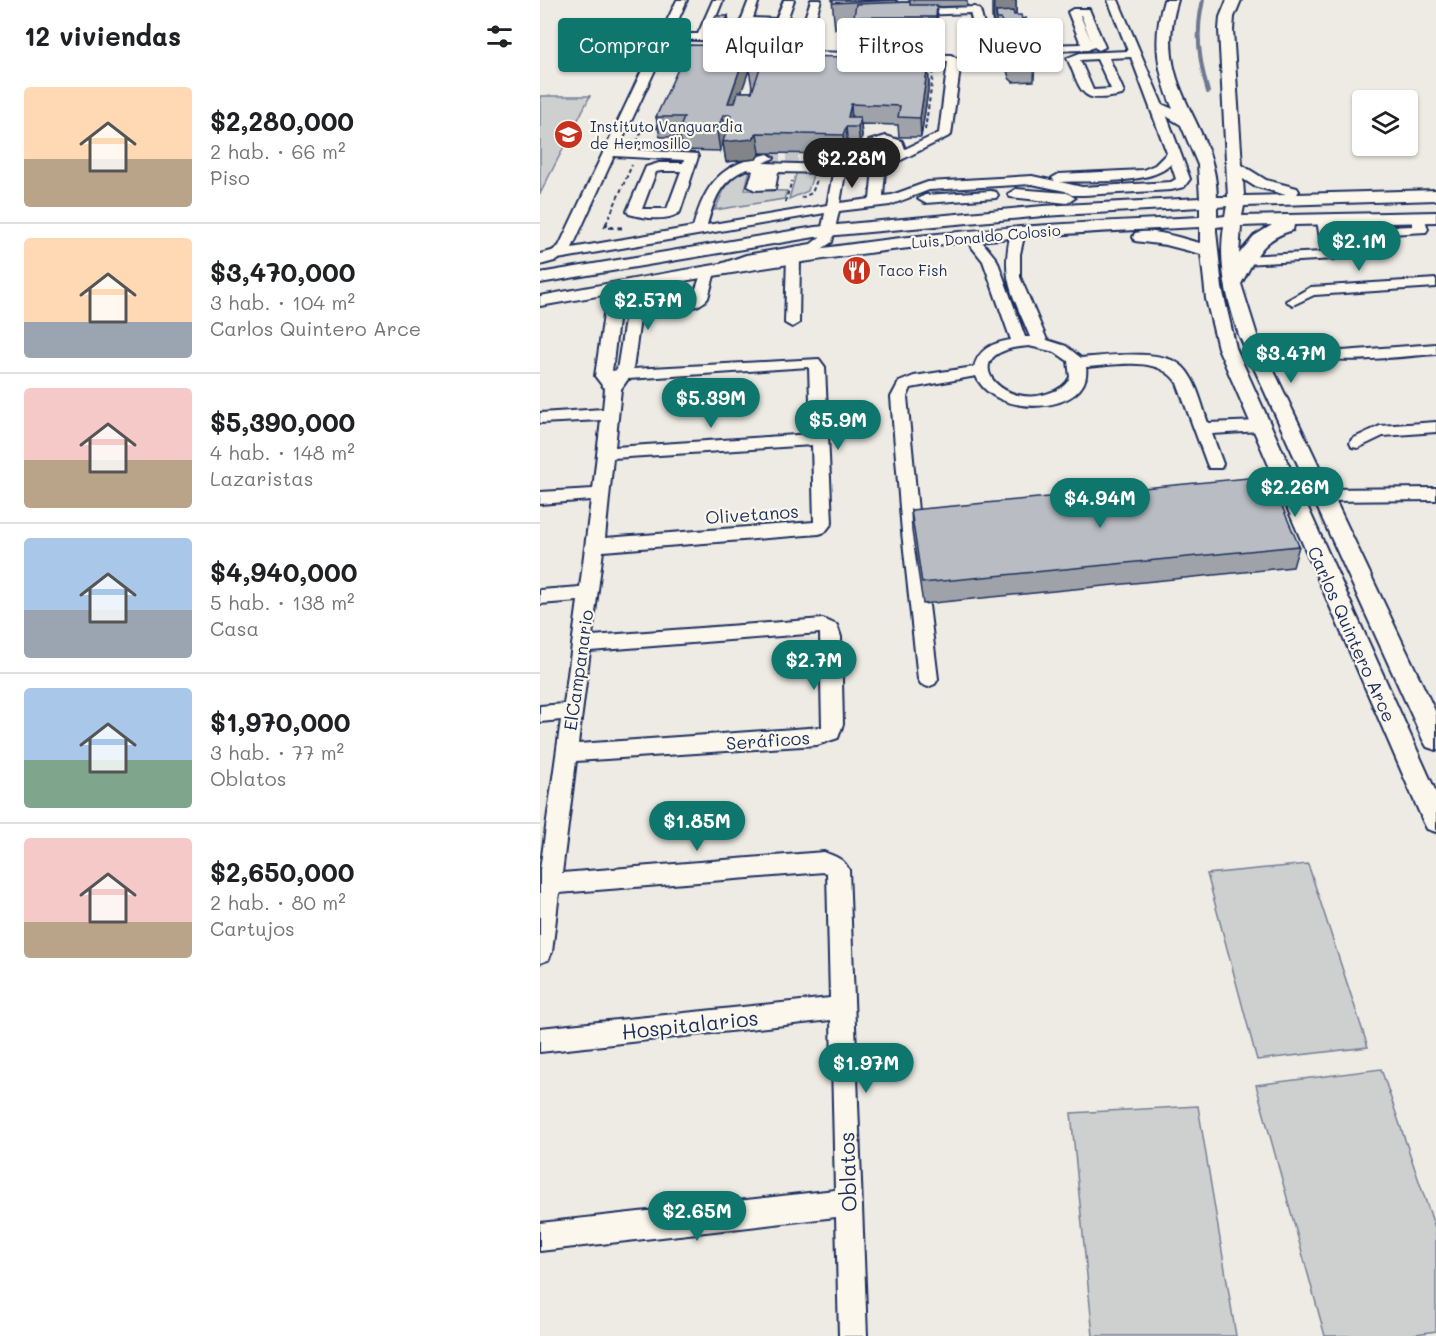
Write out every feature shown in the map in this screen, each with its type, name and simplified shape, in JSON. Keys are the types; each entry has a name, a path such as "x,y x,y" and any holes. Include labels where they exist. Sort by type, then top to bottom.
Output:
{"main road":[{"name":"Carlos Quintero Arce","path":"1171,0 1162,31 1161,47 1164,64 1186,122 1203,154 1212,292 1227,348 1313,548 1436,821"},
{"name":"Carlos Quintero Arce","path":"1234,0 1227,17 1226,30 1236,201 1230,268 1233,287 1248,335 1436,740"},
{"path":"1156,106 1186,122"},
{"path":"1234,167 1260,183 1278,189 1335,198"},
{"path":"1016,194 1162,205"},
{"name":"Luis Donaldo Colosio","path":"540,301 793,258 970,236 1098,227 1208,212 1236,201 1436,195"},
{"name":"Luis Donaldo Colosio","path":"540,278 829,231 1043,211 1162,205 1208,212 1233,223 1323,224 1436,217"},
{"path":"1233,287 1253,244 1275,229 1323,224"},
{"path":"1098,227 1131,236 1167,240 1209,251"},
{"path":"1279,470 1292,481 1322,495 1315,518 1313,548"}],"street":[{"path":"682,0 666,37 703,33"},
{"path":"710,18 718,0"},
{"path":"747,18 754,0"},
{"path":"783,18 789,0"},
{"path":"810,18 816,0"},
{"path":"544,258 832,208 891,201 1171,186 1180,183 1183,179 1174,153 1113,0"},
{"path":"922,12 991,12"},
{"path":"975,12 982,38 1033,30 1037,46 1042,48 1132,50"},
{"path":"544,258 565,248 658,53 703,52"},
{"path":"825,55 954,59 945,135 898,156 879,161 874,196 879,200 891,201 925,182 956,175 1022,172 1048,178 1064,186"},
{"path":"612,153 692,157 690,167 674,212 648,214 634,211 651,170 659,167 690,167"},
{"path":"906,193 944,184 1145,174 1160,168 1174,153"},
{"path":"660,280 662,305 678,305 697,301 711,271 746,259 815,247 826,239 839,171 838,163 824,159"},
{"path":"699,231 721,170 762,166 839,171"},
{"path":"1032,180 1083,190"},
{"path":"1244,260 1330,256 1323,224"},
{"path":"575,226 578,235 593,241 637,241"},
{"path":"1018,232 1013,254 1013,277 1040,342"},
{"path":"970,236 985,252 1019,342"},
{"path":"792,323 793,258"},
{"path":"996,278 1013,277"},
{"path":"1293,301 1311,291 1436,283"},
{"name":"ElCampanario","path":"613,379 638,284"},
{"name":"ElCampanario","path":"540,952 549,884 546,854 567,753 601,494 613,379 615,288"},
{"path":"1040,342 1056,346 1069,354 1077,363 1079,372 1069,390 1045,400 1014,400 990,388 983,380 980,371 987,355 1006,344 1040,342"},
{"path":"1317,353 1342,356 1436,349"},
{"path":"1077,363 1146,361 1163,363 1178,371 1185,382 1215,464"},
{"name":"Olivetanos","path":"595,545 819,528 823,523 817,367 814,362 613,379"},
{"path":"928,679 911,532 899,397 905,385 914,381 980,371"},
{"path":"540,418 610,414"},
{"path":"1202,429 1260,426"},
{"path":"1358,443 1380,431 1436,427"},
{"path":"605,453 820,439"},
{"path":"540,498 601,494"},
{"path":"1322,495 1436,494"},
{"path":"540,597 588,594"},
{"name":"Seráficos","path":"567,753 817,737 831,732 834,724 831,637 830,630 823,626 581,644"},
{"path":"540,714 573,711"},
{"name":"Oblatos","path":"549,884 824,862 835,866 838,870 853,1336"},
{"name":"Hospitalarios","path":"540,1040 841,1008"},
{"path":"540,1236 848,1202"}],"path":[{"path":"925,133 933,72"},
{"path":"630,228 605,227 632,163 628,163 642,130 656,130 660,121"},
{"path":"786,202 812,193 819,173"}],"shaded area":[{"path":"540,96 590,96 540,194"},
{"path":"750,170 745,190 787,191 784,199 715,210 731,180"},
{"path":"797,171 814,172 808,191 789,199"},
{"path":"1308,864 1368,1047 1257,1060 1207,874"},
{"path":"1381,1069 1436,1231 1436,1331 1403,1336 1325,1336 1256,1085"},
{"path":"1198,1106 1236,1336 1093,1336 1071,1113"}],"building":[{"path":"832,0 896,0 833,3"},
{"path":"910,2 910,5 937,5 936,17 854,17 856,4"},
{"path":"1013,11 1014,15 1021,15 1022,18 997,18 996,12"},
{"path":"716,16 728,16 727,18 715,18"},
{"path":"691,45 703,45 703,72 739,72 728,103 735,103 738,92 752,92 759,72 825,72 825,57 837,57 837,72 927,72 920,118 898,117 900,106 851,104 848,117 860,117 858,127 846,127 843,135 757,133 753,139 723,142 731,115 723,115 717,131 679,131 684,117 656,117 677,72 691,72"},
{"path":"1269,476 1299,546 922,583 911,510"}],"waterway":[{"path":"1203,0 1199,24 1199,46 1208,92"}],"tunnel":[{"path":"768,158 824,159"}],"place":[{"name":"Instituto Vanguardia de Hermosillo","path":"569,135"},
{"name":"Taco Fish","path":"857,270"}]}
